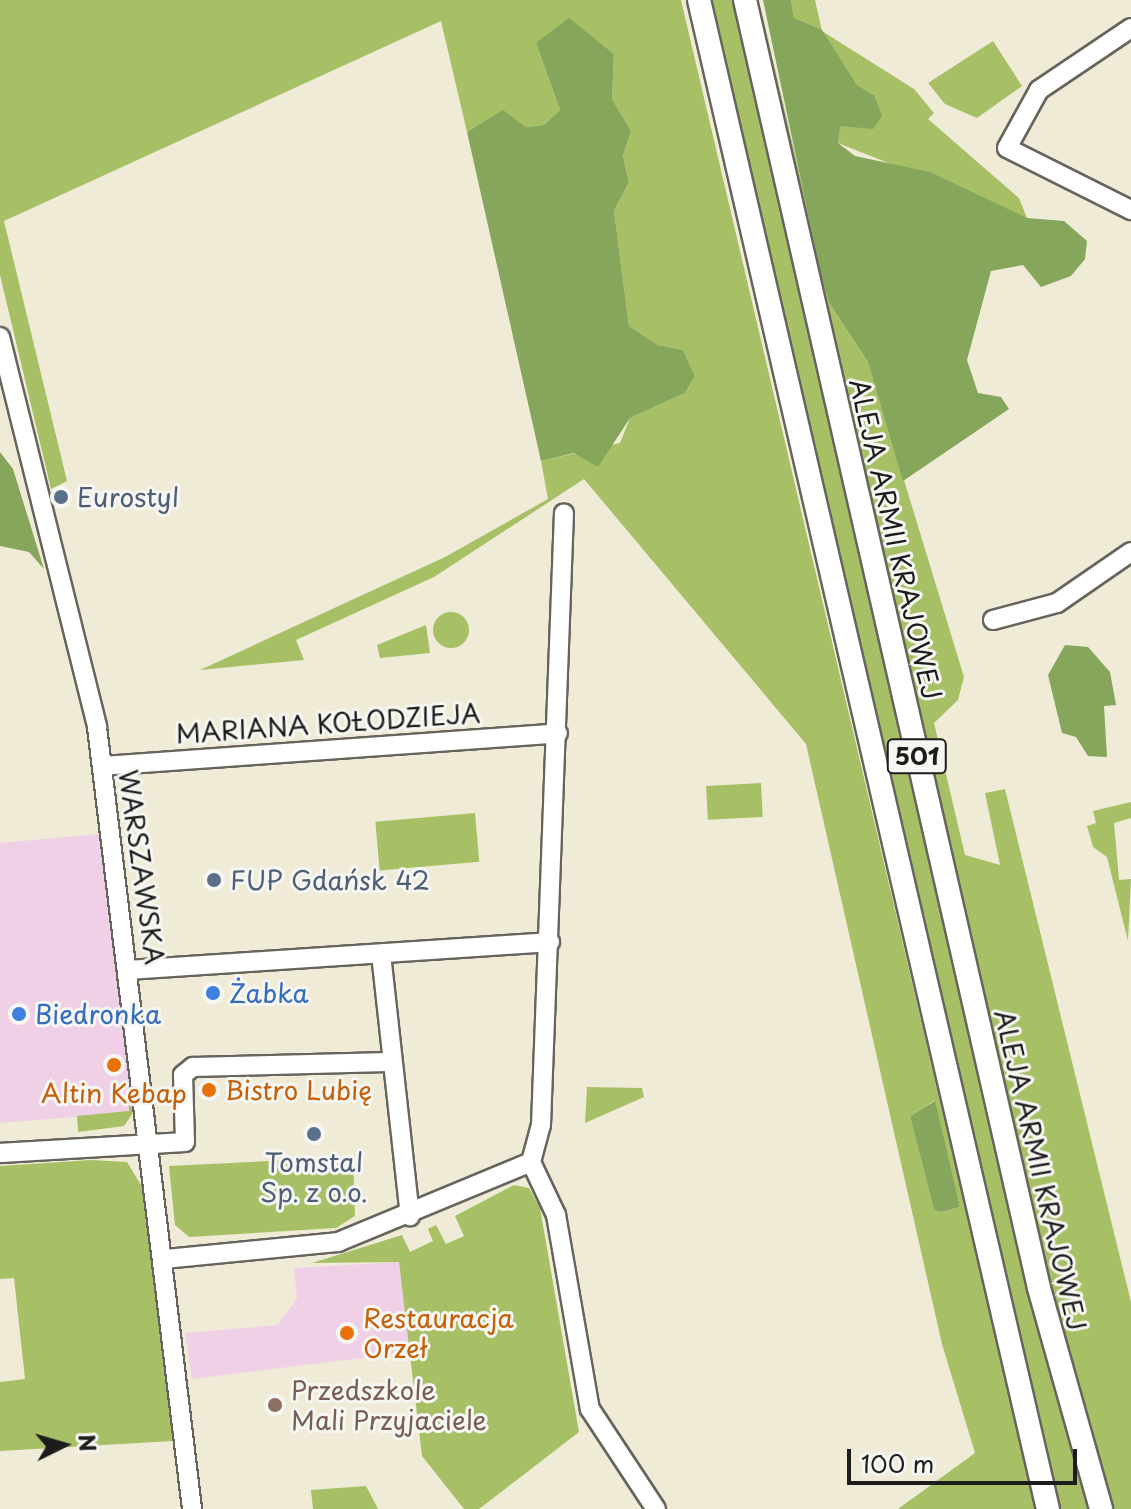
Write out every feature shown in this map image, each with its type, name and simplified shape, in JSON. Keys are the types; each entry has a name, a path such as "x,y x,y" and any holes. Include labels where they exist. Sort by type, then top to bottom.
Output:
{"main road":[{"name":"501","path":"699,0 1048,1509"},
{"name":"ALEJA ARMII KRAJOWEJ","path":"745,0 1039,1288 1101,1509"}],"street":[{"path":"1131,28 1039,90 1007,148 1131,210"},
{"name":"WARSZAWSKA","path":"0,337 82,648 102,766 152,1143 192,1509"},
{"path":"564,513 541,1125 531,1162 556,1215 590,1409 656,1509"},
{"path":"993,620 1057,603 1131,552"},
{"name":"MARIANA KOŁODZIEJA","path":"102,766 558,733"},
{"path":"129,970 550,942"},
{"path":"381,954 389,1062 410,1216"},
{"path":"0,1153 185,1142 183,1075 193,1067 389,1062"},
{"path":"165,1259 318,1246 410,1216 531,1162"}],"shaded area":[{"path":"99,834 135,1112 0,1123 0,843"},
{"path":"399,1262 410,1352 192,1379 185,1333 278,1325 297,1298 294,1268"}],"green space":[{"path":"0,0 681,0 1036,1509 898,1509 975,1453 942,1344 806,744 584,479 434,577 296,640 304,660 200,670 445,557 548,499 541,461 620,443 630,418 685,393 695,376 683,350 658,345 629,326 614,211 629,182 623,156 631,131 612,99 614,54 600,43 536,43 560,110 544,125 526,127 503,111 467,132 441,21 4,221 67,481 51,489 0,275","holes":["934,1101 960,1207 941,1212 934,1210 910,1116"]},
{"path":"708,0 734,0 1024,1266 1091,1509 1059,1509"},
{"path":"759,0 830,304 868,362 964,677 958,700 934,723 965,855 1000,865 985,793 1005,789 1131,1302 1131,1509 1114,1509 1062,1339"},
{"path":"763,0 791,0 794,18 822,30 857,85 874,95 882,116 873,129 840,126 838,143 855,156 930,172 1027,218 1064,221 1087,241 1085,259 1071,276 1041,287 1023,265 991,271 967,360 978,393 1001,397 1009,409 903,481 868,362 830,304 821,275"},
{"path":"791,0 815,0 822,31 794,18"},
{"path":"569,18 614,54 612,99 631,131 623,156 629,182 614,211 629,326 658,345 683,350 695,376 685,393 630,418 598,467 574,453 541,461 467,132 503,110 526,127 544,125 560,110 536,43"},
{"path":"822,31 914,89 934,113 928,119 1019,198 1027,218 838,143 839,126 853,122 874,95 857,85"},
{"path":"993,41 1022,86 977,118 945,104 928,83"},
{"path":"0,452 13,469 44,569 29,552 0,546"},
{"path":"451,612 464,617 469,630 464,643 451,648 438,643 433,630 438,617"},
{"path":"426,625 430,653 380,658 377,645"},
{"path":"1065,645 1088,647 1110,672 1116,705 1104,706 1107,757 1088,756 1076,737 1062,733 1048,675"},
{"path":"761,783 763,817 708,820 706,786"},
{"path":"1131,802 1131,818 1114,823 1119,880 1131,879 1128,941 1107,857 1093,847 1087,826 1096,823 1093,811"},
{"path":"475,813 479,862 380,871 375,822"},
{"path":"587,1087 642,1088 644,1097 585,1123"},
{"path":"129,1098 133,1113 124,1126 78,1132 77,1116 129,1111"},
{"path":"935,1101 960,1207 941,1212 934,1210 910,1116"},
{"path":"353,1157 355,1216 336,1228 189,1237 175,1225 169,1166"},
{"path":"91,1160 127,1162 144,1190 173,1441 0,1451 0,1382 25,1379 14,1278 0,1279 0,1166"},
{"path":"514,1185 529,1188 540,1208 579,1432 479,1509 464,1509 422,1456 399,1262 312,1263 402,1235 410,1252 433,1241 428,1229 436,1225 446,1244 464,1236 455,1216"},
{"path":"366,1486 378,1509 313,1509 311,1490"}],"place":[{"name":"Eurostyl","path":"61,497"},
{"name":"FUP Gdańsk 42","path":"214,880"},
{"name":"Żabka","path":"213,993"},
{"name":"Biedronka","path":"19,1014"},
{"name":"Altin Kebap","path":"114,1065"},
{"name":"Bistro Lubię","path":"209,1090"},
{"name":"Tomstal Sp. z o.o.","path":"314,1134"},
{"name":"Restauracja Orzeł","path":"347,1333"},
{"name":"Przedszkole Mali Przyjaciele","path":"275,1405"}]}
